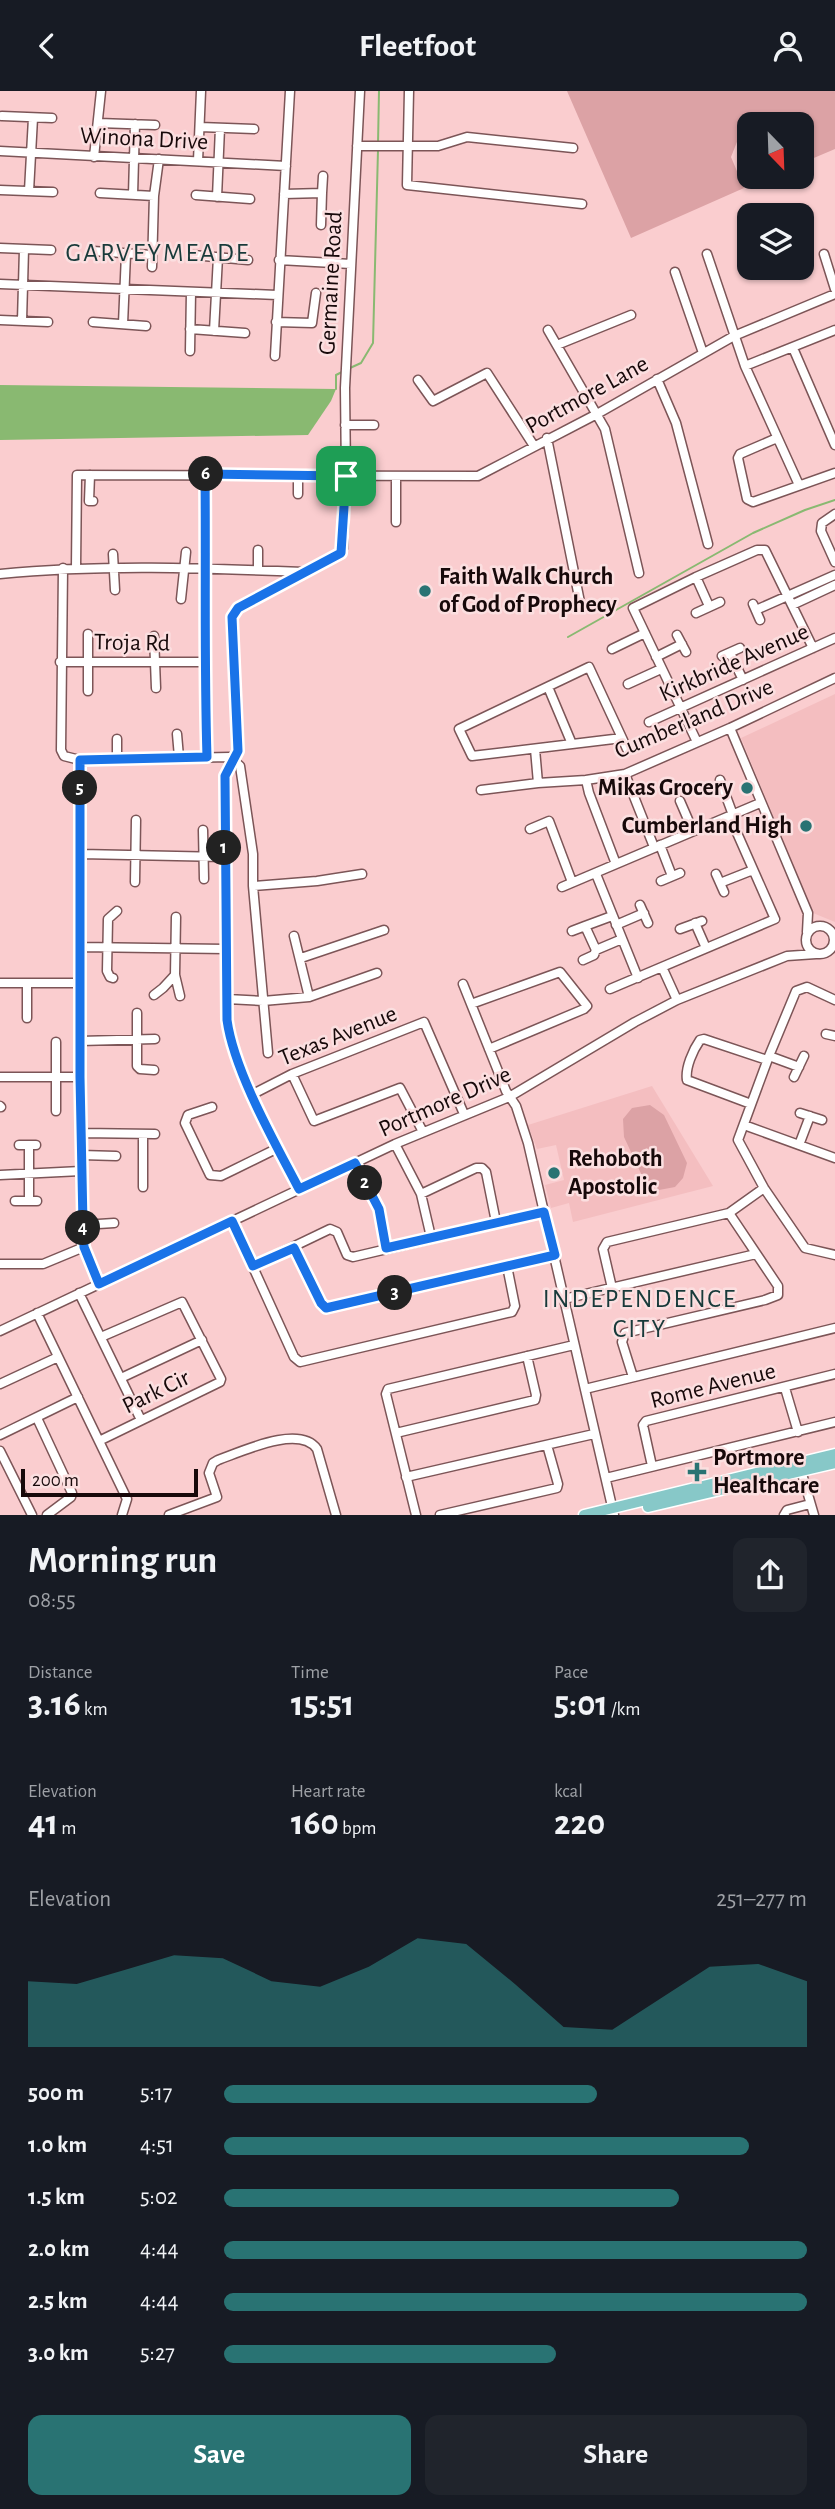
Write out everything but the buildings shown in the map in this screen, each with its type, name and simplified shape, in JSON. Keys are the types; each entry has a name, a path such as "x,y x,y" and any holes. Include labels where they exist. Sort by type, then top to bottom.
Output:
{"main road":[{"path":"584,1515 649,1511 800,1468 835,1454"},
{"path":"613,1513 800,1468 835,1463"}],"street":[{"path":"94,157 101,91"},
{"path":"198,161 201,91"},
{"path":"275,356 290,91"},
{"name":"Germaine Road","path":"306,572 341,553 346,476 346,363 360,91"},
{"path":"409,91 407,185 582,204"},
{"path":"2,116 52,118"},
{"path":"29,191 33,118"},
{"path":"99,123 155,125"},
{"path":"133,195 135,124"},
{"path":"200,127 254,129"},
{"path":"217,197 220,128"},
{"path":"357,146 438,146 467,137 573,148"},
{"name":"Winona Drive","path":"0,151 286,166"},
{"path":"152,267 159,159"},
{"path":"321,225 323,176"},
{"path":"0,190 53,192"},
{"path":"100,193 155,196"},
{"path":"284,194 322,193"},
{"path":"196,195 250,199"},
{"path":"0,248 51,250"},
{"path":"22,321 24,249"},
{"path":"93,251 152,255"},
{"path":"123,324 126,254"},
{"path":"707,254 745,366 799,485"},
{"path":"824,254 835,292"},
{"path":"193,255 248,260"},
{"path":"214,331 218,257"},
{"path":"279,260 351,264"},
{"path":"675,272 703,353"},
{"path":"0,285 277,295"},
{"path":"190,351 191,292"},
{"name":"Portmore Lane","path":"90,475 478,476 597,414 734,336 835,292"},
{"path":"276,322 312,323 316,293"},
{"path":"557,345 631,316"},
{"path":"0,320 48,322"},
{"path":"93,322 146,325"},
{"path":"190,329 245,333"},
{"path":"548,330 605,429 639,573"},
{"path":"745,366 835,330"},
{"path":"793,348 835,445"},
{"path":"418,380 433,401 487,373 534,446"},
{"path":"657,379 676,423 708,544"},
{"path":"345,425 374,425"},
{"path":"778,438 740,454 738,458 747,499 752,502 835,473"},
{"path":"547,439 580,601"},
{"path":"205,474 204,662 207,757"},
{"path":"76,568 78,475 90,475 89,501 93,501"},
{"path":"298,475 298,494"},
{"path":"396,476 396,521"},
{"path":"835,514 822,523 821,531 835,562"},
{"path":"258,550 258,570"},
{"path":"697,742 633,608 696,577 765,550 813,648"},
{"path":"181,599 186,552"},
{"path":"113,554 115,590"},
{"path":"0,573 113,567 306,572"},
{"path":"63,568 60,662 61,750 64,756 80,760 230,757 240,766 253,854 253,886 268,1053"},
{"path":"299,1189 253,1094 229,1035 224,857 225,776 238,751 232,617 238,608 306,572"},
{"path":"760,620 754,607 788,597 835,575"},
{"path":"696,577 709,606"},
{"path":"792,605 835,585"},
{"path":"696,613 720,602"},
{"path":"612,649 645,633"},
{"path":"88,634 88,691"},
{"path":"656,657 684,648 677,635"},
{"path":"153,636 156,688"},
{"name":"Kirkbride Avenue","path":"649,722 835,638"},
{"path":"740,648 726,655 743,680"},
{"name":"Troja Rd","path":"60,662 204,662"},
{"path":"622,738 472,757 459,729 589,667 622,738 627,749"},
{"path":"628,684 661,669"},
{"name":"Cumberland Drive","path":"481,790 625,774 730,728 835,677"},
{"path":"548,687 572,744"},
{"path":"730,728 808,913 808,948 816,954 827,953 834,945 834,935 828,927 808,913"},
{"path":"177,734 179,757"},
{"path":"117,739 117,758"},
{"path":"535,749 538,783"},
{"path":"80,760 81,1171 84,1247 99,1284"},
{"path":"625,774 657,846 676,874 661,881"},
{"path":"586,780 616,864"},
{"path":"610,989 775,919 753,870 720,780"},
{"path":"680,801 693,831"},
{"path":"562,887 760,803"},
{"path":"135,882 136,820"},
{"path":"530,829 549,821 572,882"},
{"path":"203,830 204,879"},
{"path":"81,854 224,857"},
{"path":"716,874 722,888 753,870"},
{"path":"253,886 362,874"},
{"path":"596,874 638,978"},
{"path":"616,925 642,909 648,923"},
{"path":"113,978 108,974 108,919 117,911"},
{"path":"176,916 174,975 180,996"},
{"path":"572,931 612,916"},
{"path":"680,929 699,922 706,948"},
{"path":"585,926 596,950"},
{"path":"806,935 816,926 828,927"},
{"path":"301,958 384,930"},
{"name":"Portmore Drive","path":"787,956 806,935"},
{"path":"294,936 309,997"},
{"path":"583,960 594,955 596,950 622,939"},
{"path":"80,947 226,949"},
{"name":"Portmore Drive","path":"0,1331 395,1144 509,1097 677,1000 787,956 816,954"},
{"path":"662,967 677,1000"},
{"path":"471,1004 560,972 587,1006 489,1049"},
{"path":"227,999 263,1001 309,997 377,973"},
{"path":"154,995 174,975"},
{"path":"0,983 80,983"},
{"path":"27,983 27,1018"},
{"path":"463,985 509,1097 516,1106 528,1143 613,1513"},
{"path":"835,1000 807,987 796,991 738,1140 764,1188 805,1248 835,1255"},
{"path":"137,1013 137,1067 154,1070"},
{"name":"Texas Avenue","path":"253,1094 292,1074 424,1022 464,1114"},
{"path":"80,1041 155,1039"},
{"path":"751,1104 690,1082 686,1074 698,1042 704,1039 799,1067"},
{"path":"56,1042 56,1111"},
{"path":"794,1077 804,1056"},
{"path":"292,1074 314,1121 400,1088 423,1132"},
{"path":"0,1077 80,1077"},
{"path":"212,1107 188,1115 185,1119 210,1175 218,1177 278,1148"},
{"path":"800,1113 822,1120"},
{"path":"799,1145 810,1116"},
{"path":"744,1125 835,1158"},
{"path":"82,1133 155,1134"},
{"path":"143,1134 143,1187"},
{"path":"395,1144 421,1194 431,1237"},
{"path":"15,1201 33,1201 29,1174 32,1145 19,1145"},
{"path":"81,1155 116,1156"},
{"path":"355,1163 379,1209 386,1248"},
{"path":"421,1194 476,1168 482,1168 486,1172 496,1222"},
{"path":"0,1175 81,1171"},
{"path":"612,1288 603,1249 607,1242 729,1213 764,1188"},
{"path":"253,1266 333,1229 350,1257 544,1212"},
{"path":"633,1377 622,1342 623,1335 775,1297 779,1293 778,1286 729,1213"},
{"path":"232,1221 294,1357 300,1362 515,1310 507,1266"},
{"path":"83,1224 114,1223"},
{"path":"0,1264 43,1263 84,1247"},
{"path":"294,1248 326,1308 555,1255"},
{"path":"564,1299 756,1254"},
{"path":"79,1293 141,1420"},
{"name":"Park Cir","path":"99,1441 220,1382 221,1379 182,1302 101,1337"},
{"path":"37,1313 127,1499 122,1515"},
{"path":"585,1389 835,1328"},
{"path":"121,1378 202,1340"},
{"path":"416,1515 386,1394 388,1388 574,1345"},
{"path":"396,1433 535,1400 527,1356"},
{"path":"0,1384 58,1357"},
{"name":"Rome Avenue","path":"652,1466 643,1425 646,1421 835,1374"},
{"path":"785,1388 798,1432"},
{"path":"0,1435 78,1397"},
{"path":"37,1418 72,1493 71,1497 47,1515"},
{"path":"606,1478 835,1422"},
{"path":"406,1477 594,1434"},
{"path":"169,1515 217,1497 209,1473 213,1463 218,1460 271,1441 301,1439 313,1444 317,1449 336,1515"},
{"path":"440,1515 557,1488 547,1445"},
{"path":"0,1451 32,1515"},
{"path":"800,1468 814,1515"},
{"path":"784,1515 787,1510 810,1504"}],"shaded area":[{"path":"567,91 835,91 835,149 814,158 814,112 737,112 737,142 731,157 737,171 737,189 742,189 631,238"},
{"path":"0,385 336,389 308,435 0,440"},
{"name":"Cumberland High","path":"835,694 835,922 813,913 741,738"},
{"path":"652,1086 713,1186 573,1222 569,1203 551,1208 545,1185 564,1180 556,1145 537,1149 528,1125"},
{"path":"650,1105 664,1115 687,1163 683,1178 675,1187 659,1190 644,1180 624,1137 623,1119 632,1108"}],"waterway":[{"path":"378,144 379,91"},
{"path":"350,368 361,363 373,343 378,150"},
{"path":"336,389 336,375 342,372"},
{"path":"568,637 753,533 835,500"}],"place":[{"name":"Faith Walk Church of God of Prophecy","path":"425,591"},
{"name":"Mikas Grocery","path":"747,788"},
{"name":"Cumberland High","path":"806,826"},
{"name":"Rehoboth Apostolic","path":"554,1173"},
{"name":"Portmore Healthcare","path":"697,1472"}],"district":[{"name":"GARVEYMEADE","path":"158,253"},
{"name":"INDEPENDENCE CITY","path":"640,1314"}],"route":[{"path":"205,474 346,476 341,553 238,608 232,617 238,751 225,776 224,857 229,1035 253,1094 299,1189 355,1163 379,1209 386,1248 544,1212 555,1255 326,1308 294,1248 253,1266 232,1221 99,1284 84,1247 81,1171 80,760 207,757 204,662 205,474"}]}
